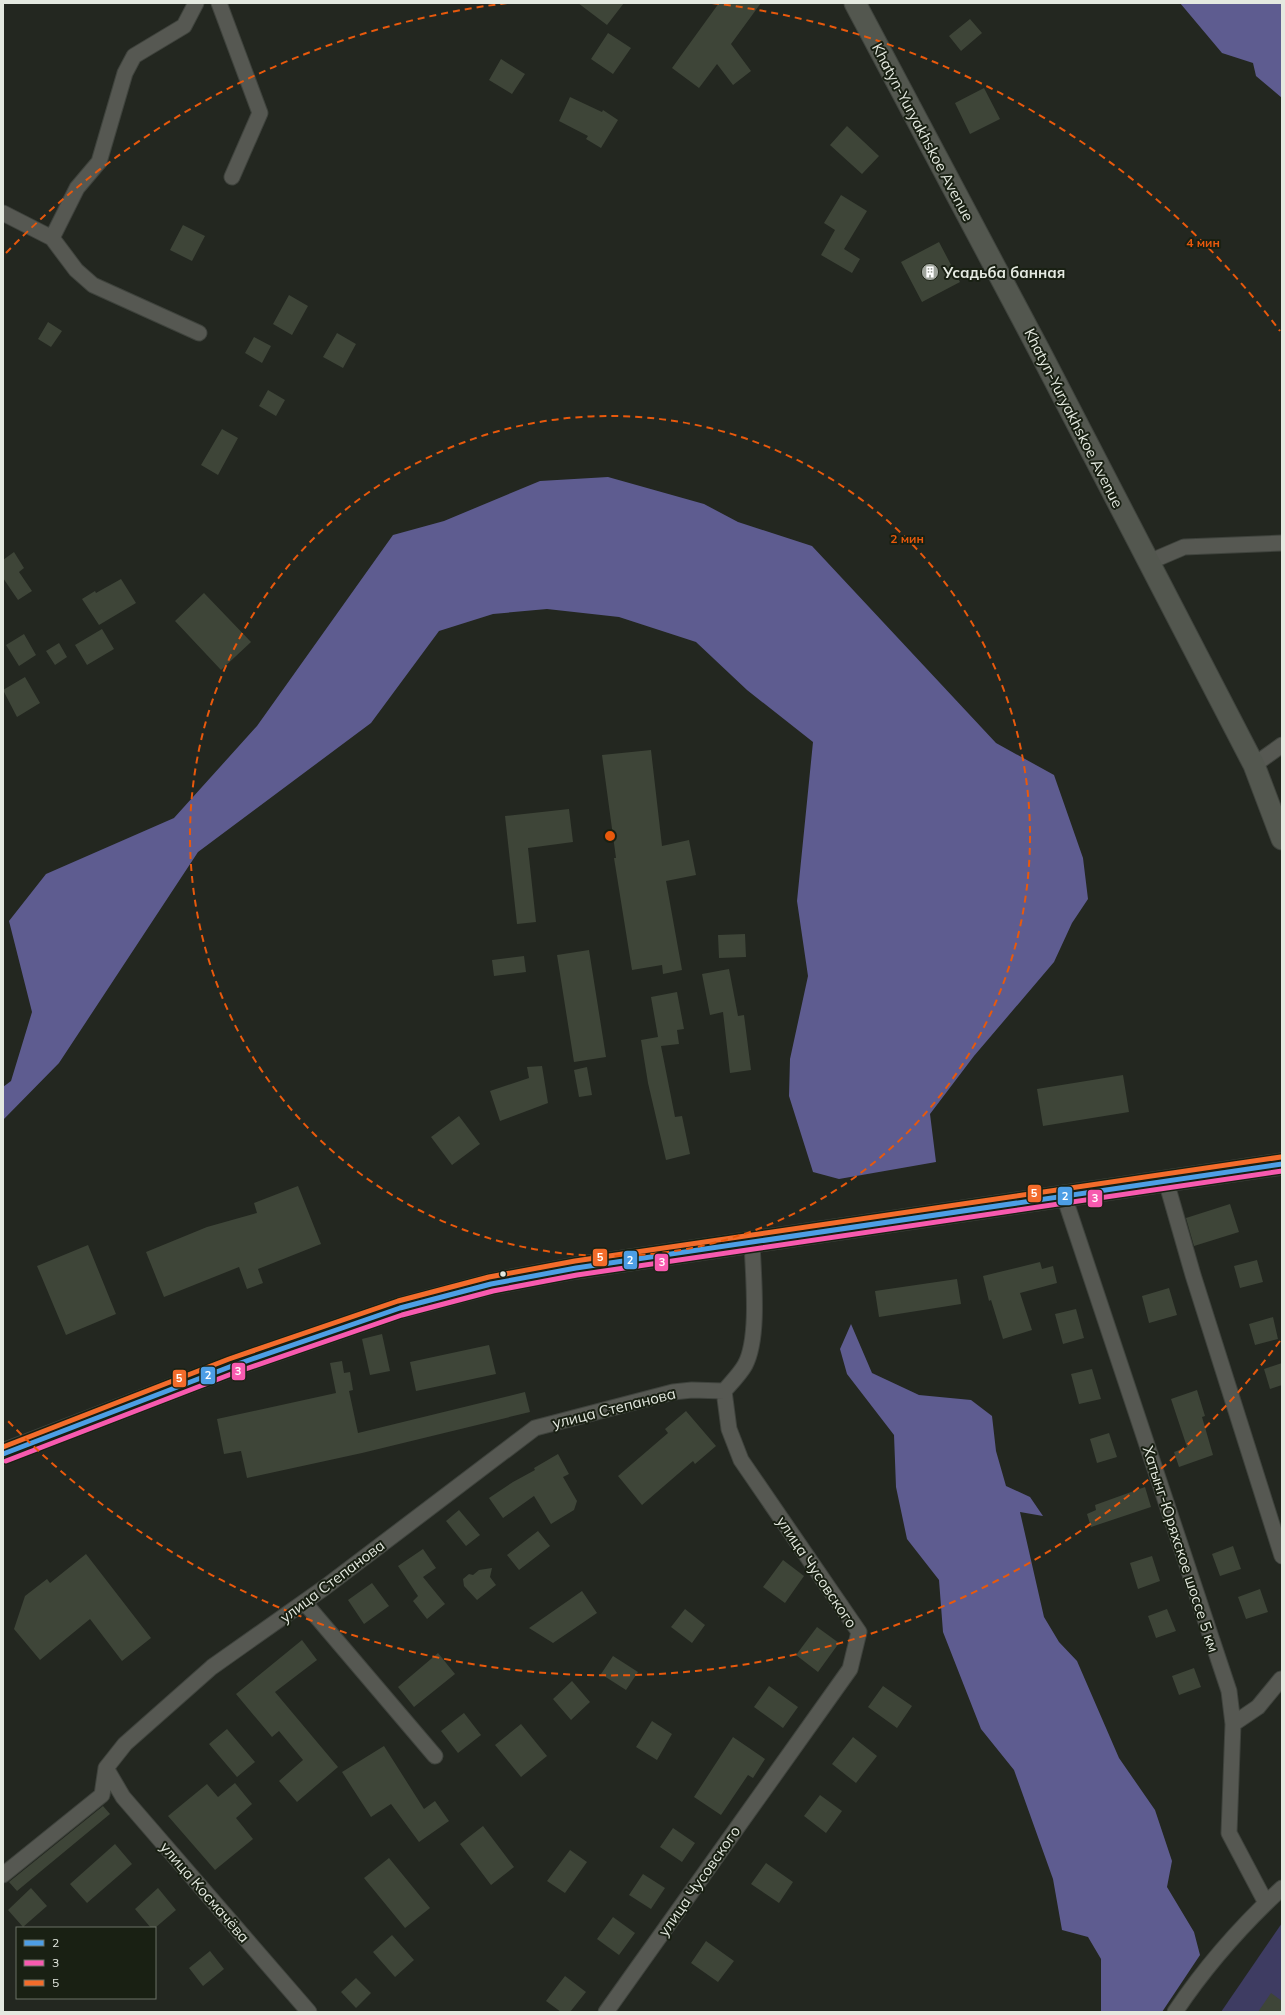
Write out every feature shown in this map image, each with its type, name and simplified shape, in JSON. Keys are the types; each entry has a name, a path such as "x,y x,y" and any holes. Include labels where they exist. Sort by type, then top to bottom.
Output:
{"main road":[{"name":"Khatyn-Yuryakhskoe Avenue","path":"855,3 1032,336 1254,765 1282,839"},
{"path":"3,1454 232,1366 400,1308 491,1284 576,1268 1282,1164"}],"street":[{"path":"52,238 77,188 99,162 125,73 134,56 184,26 196,3"},
{"path":"219,3 260,113 232,177"},
{"path":"3,213 52,238 76,270 93,285 199,333"},
{"path":"1149,562 1184,546 1282,544"},
{"path":"1254,765 1282,745"},
{"path":"1166,1182 1193,1275 1282,1556"},
{"name":"Хатынг-Юряхское шоссе 5 км","path":"1064,1196 1229,1691 1233,1724 1229,1833 1266,1903"},
{"path":"724,1391 745,1365 751,1348 754,1317 752,1242"},
{"name":"улица Степанова","path":"3,1874 102,1795 106,1768 125,1744 212,1667 304,1602 535,1428 673,1392 692,1390 724,1391"},
{"name":"улица Чусовского","path":"606,2012 850,1669 859,1632 741,1460 729,1429 724,1391"},
{"path":"304,1602 435,1756"},
{"path":"1233,1724 1258,1707 1282,1680"},
{"name":"улица Космачёва","path":"106,1768 123,1797 309,2012"},
{"path":"1175,2012 1197,1980 1266,1903 1282,1888"}],"shaded area":[{"path":"1180,3 1282,3 1282,98 1256,76 1253,63 1222,53"},
{"path":"608,477 704,504 738,522 812,546 996,743 1054,775 1083,858 1088,899 1072,923 1054,962 974,1056 930,1114 936,1162 839,1179 813,1172 789,1096 790,1059 808,976 797,901 813,742 747,690 696,642 619,617 547,609 493,614 439,631 371,723 198,852 59,1063 3,1120 3,1087 11,1081 32,1012 9,921 46,874 174,818 257,726 393,535 444,521 540,481"},
{"path":"851,1324 872,1373 919,1395 971,1400 992,1416 996,1451 1006,1486 1030,1497 1043,1516 1020,1512 1044,1617 1059,1642 1077,1661 1119,1758 1155,1810 1172,1861 1167,1887 1194,1932 1200,1955 1162,2012 1101,2012 1101,1959 1088,1937 1062,1930 1053,1879 1014,1770 981,1729 943,1632 939,1580 907,1539 896,1487 894,1435 847,1374 840,1349"},
{"path":"1282,1923 1282,2012 1221,2012"}],"building":[{"path":"578,3 624,3 607,25"},
{"path":"719,3 761,3 731,44 751,71 733,85 717,64 699,88 672,68"},
{"path":"970,19 982,33 961,51 949,36"},
{"path":"608,33 631,48 613,74 591,59"},
{"path":"501,59 525,74 512,94 489,80"},
{"path":"984,88 1000,119 970,134 955,103"},
{"path":"570,97 602,112 603,110 618,120 601,148 586,139 588,136 559,121"},
{"path":"847,126 879,156 862,174 830,145"},
{"path":"841,195 867,211 844,249 860,259 852,273 821,255 835,230 824,223"},
{"path":"183,225 205,236 192,261 170,250"},
{"name":"Усадьба банная","path":"939,242 960,282 922,302 901,262"},
{"path":"289,295 308,306 292,335 273,324"},
{"path":"48,322 62,331 51,347 38,339"},
{"path":"337,333 356,344 343,368 323,357"},
{"path":"254,337 271,346 262,363 245,353"},
{"path":"268,390 285,400 276,416 259,406"},
{"path":"222,429 238,438 218,475 201,465"},
{"path":"14,552 24,568 19,572 32,591 18,600 3,578 3,560"},
{"path":"121,579 136,603 99,625 82,599"},
{"path":"204,593 251,642 221,670 175,621"},
{"path":"102,629 114,649 87,665 75,645"},
{"path":"24,634 36,655 19,666 6,645"},
{"path":"59,643 67,657 55,665 46,651"},
{"path":"25,677 40,703 17,717 3,690"},
{"path":"651,750 662,846 689,840 696,875 666,881 682,970 663,974 662,965 632,970 614,858 616,858 602,755"},
{"path":"569,809 573,842 528,848 536,922 517,924 505,816"},
{"path":"745,934 746,957 719,958 718,935"},
{"path":"589,950 606,1057 574,1062 557,955"},
{"path":"524,956 526,972 494,976 492,960"},
{"path":"729,969 738,1016 744,1015 751,1070 730,1073 723,1012 710,1015 702,974"},
{"path":"677,992 684,1029 677,1030 679,1044 661,1046 675,1117 682,1116 690,1154 666,1160 648,1083 641,1040 658,1037 651,997"},
{"path":"542,1066 548,1103 500,1121 490,1091 529,1078 527,1067"},
{"path":"587,1067 592,1095 579,1097 574,1070"},
{"path":"1123,1075 1129,1112 1043,1126 1037,1089"},
{"path":"459,1116 480,1144 452,1165 431,1137"},
{"path":"298,1186 321,1244 258,1269 263,1283 247,1289 239,1267 164,1297 146,1252 207,1227 257,1213 254,1203"},
{"path":"1230,1204 1239,1232 1194,1246 1186,1218"},
{"path":"88,1245 116,1314 66,1335 37,1266"},
{"path":"1257,1260 1263,1282 1240,1288 1234,1266"},
{"path":"1040,1262 1042,1269 1053,1266 1057,1283 1020,1293 1032,1330 1003,1339 991,1300 989,1301 983,1276"},
{"path":"957,1279 961,1304 879,1317 875,1291"},
{"path":"1169,1288 1177,1315 1149,1323 1142,1296"},
{"path":"1076,1309 1084,1338 1063,1344 1055,1314"},
{"path":"1273,1317 1278,1339 1255,1345 1249,1324"},
{"path":"382,1334 390,1371 370,1375 362,1339"},
{"path":"489,1345 496,1374 416,1391 410,1362"},
{"path":"342,1361 344,1373 350,1372 353,1390 349,1391 358,1433 525,1392 530,1412 362,1453 247,1478 241,1451 224,1454 217,1419 336,1393 330,1363"},
{"path":"1282,1363 1282,1385 1270,1389 1264,1369"},
{"path":"1092,1369 1101,1399 1079,1404 1071,1374"},
{"path":"1197,1390 1205,1416 1202,1417 1213,1455 1179,1467 1174,1452 1187,1447 1171,1399"},
{"path":"686,1411 716,1446 695,1464 693,1461 642,1505 618,1476 668,1433 665,1429"},
{"path":"1109,1433 1117,1457 1097,1463 1090,1439"},
{"path":"558,1454 569,1474 563,1477 577,1501 574,1510 551,1524 534,1496 503,1518 489,1498"},
{"path":"1145,1487 1151,1507 1091,1527 1087,1514 1096,1510 1095,1505"},
{"path":"459,1510 480,1535 466,1546 446,1521"},
{"path":"538,1531 550,1546 519,1570 507,1555"},
{"path":"1233,1546 1241,1569 1220,1576 1212,1554"},
{"path":"423,1549 436,1568 423,1577 445,1604 427,1619 413,1601 418,1596 398,1566"},
{"path":"86,1554 151,1638 122,1661 90,1619 40,1660 14,1629 25,1596 47,1579 50,1583"},
{"path":"1152,1556 1160,1581 1138,1589 1130,1563"},
{"path":"783,1560 804,1576 785,1603 763,1587"},
{"path":"492,1568 490,1577 496,1585 477,1600 464,1586 463,1579 469,1574 473,1575 479,1570"},
{"path":"372,1583 389,1606 364,1624 348,1600"},
{"path":"1260,1589 1268,1612 1246,1619 1238,1597"},
{"path":"582,1591 597,1613 553,1643 529,1628"},
{"path":"685,1609 705,1625 692,1643 671,1627"},
{"path":"1167,1609 1176,1631 1156,1638 1148,1616"},
{"path":"817,1627 839,1643 818,1672 796,1655"},
{"path":"302,1640 317,1660 275,1692 338,1767 297,1802 279,1781 303,1760 279,1731 272,1737 236,1694"},
{"path":"438,1653 455,1674 414,1707 398,1687"},
{"path":"613,1656 638,1672 626,1690 601,1674"},
{"path":"1194,1668 1201,1687 1179,1695 1172,1676"},
{"path":"572,1681 590,1702 571,1720 553,1699"},
{"path":"769,1686 798,1707 783,1728 754,1707"},
{"path":"883,1686 912,1706 897,1728 868,1707"},
{"path":"464,1713 481,1735 458,1753 441,1731"},
{"path":"652,1721 672,1734 657,1760 636,1747"},
{"path":"521,1724 547,1756 521,1777 495,1745"},
{"path":"227,1729 255,1762 237,1777 209,1744"},
{"path":"733,1737 765,1759 753,1778 748,1775 721,1815 694,1797"},
{"path":"853,1737 877,1756 856,1783 832,1764"},
{"path":"384,1746 424,1809 435,1801 449,1821 419,1842 391,1804 371,1817 342,1772"},
{"path":"235,1783 252,1804 236,1818 253,1839 215,1870 168,1816 207,1784 218,1797"},
{"path":"820,1795 842,1811 826,1833 804,1816"},
{"path":"103,1806 110,1814 17,1891 9,1882"},
{"path":"483,1826 514,1867 491,1885 460,1844"},
{"path":"673,1828 695,1843 682,1862 660,1847"},
{"path":"115,1844 132,1864 87,1903 70,1884"},
{"path":"570,1850 587,1862 565,1893 547,1881"},
{"path":"389,1858 430,1908 405,1928 364,1878"},
{"path":"766,1863 793,1882 779,1903 751,1884"},
{"path":"643,1874 665,1888 651,1909 629,1895"},
{"path":"31,1888 47,1906 23,1927 8,1910"},
{"path":"158,1888 176,1910 156,1927 150,1927 135,1909"},
{"path":"613,1917 635,1933 619,1955 597,1939"},
{"path":"392,1935 414,1960 395,1977 373,1952"},
{"path":"706,1941 734,1961 718,1982 691,1963"},
{"path":"210,1951 224,1969 203,1986 189,1968"},
{"path":"565,1976 586,1992 570,2012 561,2012 546,2001"},
{"path":"356,1978 371,1993 356,2008 341,1992"},
{"path":"1271,1993 1282,2001 1282,2012 1258,2012"}],"transit line":[{"name":"5","path":"3,1447 229,1359 398,1301 489,1277 575,1261 1281,1157"},
{"name":"2","path":"3,1454 232,1366 400,1308 491,1284 576,1268 1282,1164"},
{"name":"3","path":"6,1461 234,1373 402,1315 493,1291 577,1275 1282,1171"}],"place":[{"name":"Усадьба банная","path":"930,272"}]}
